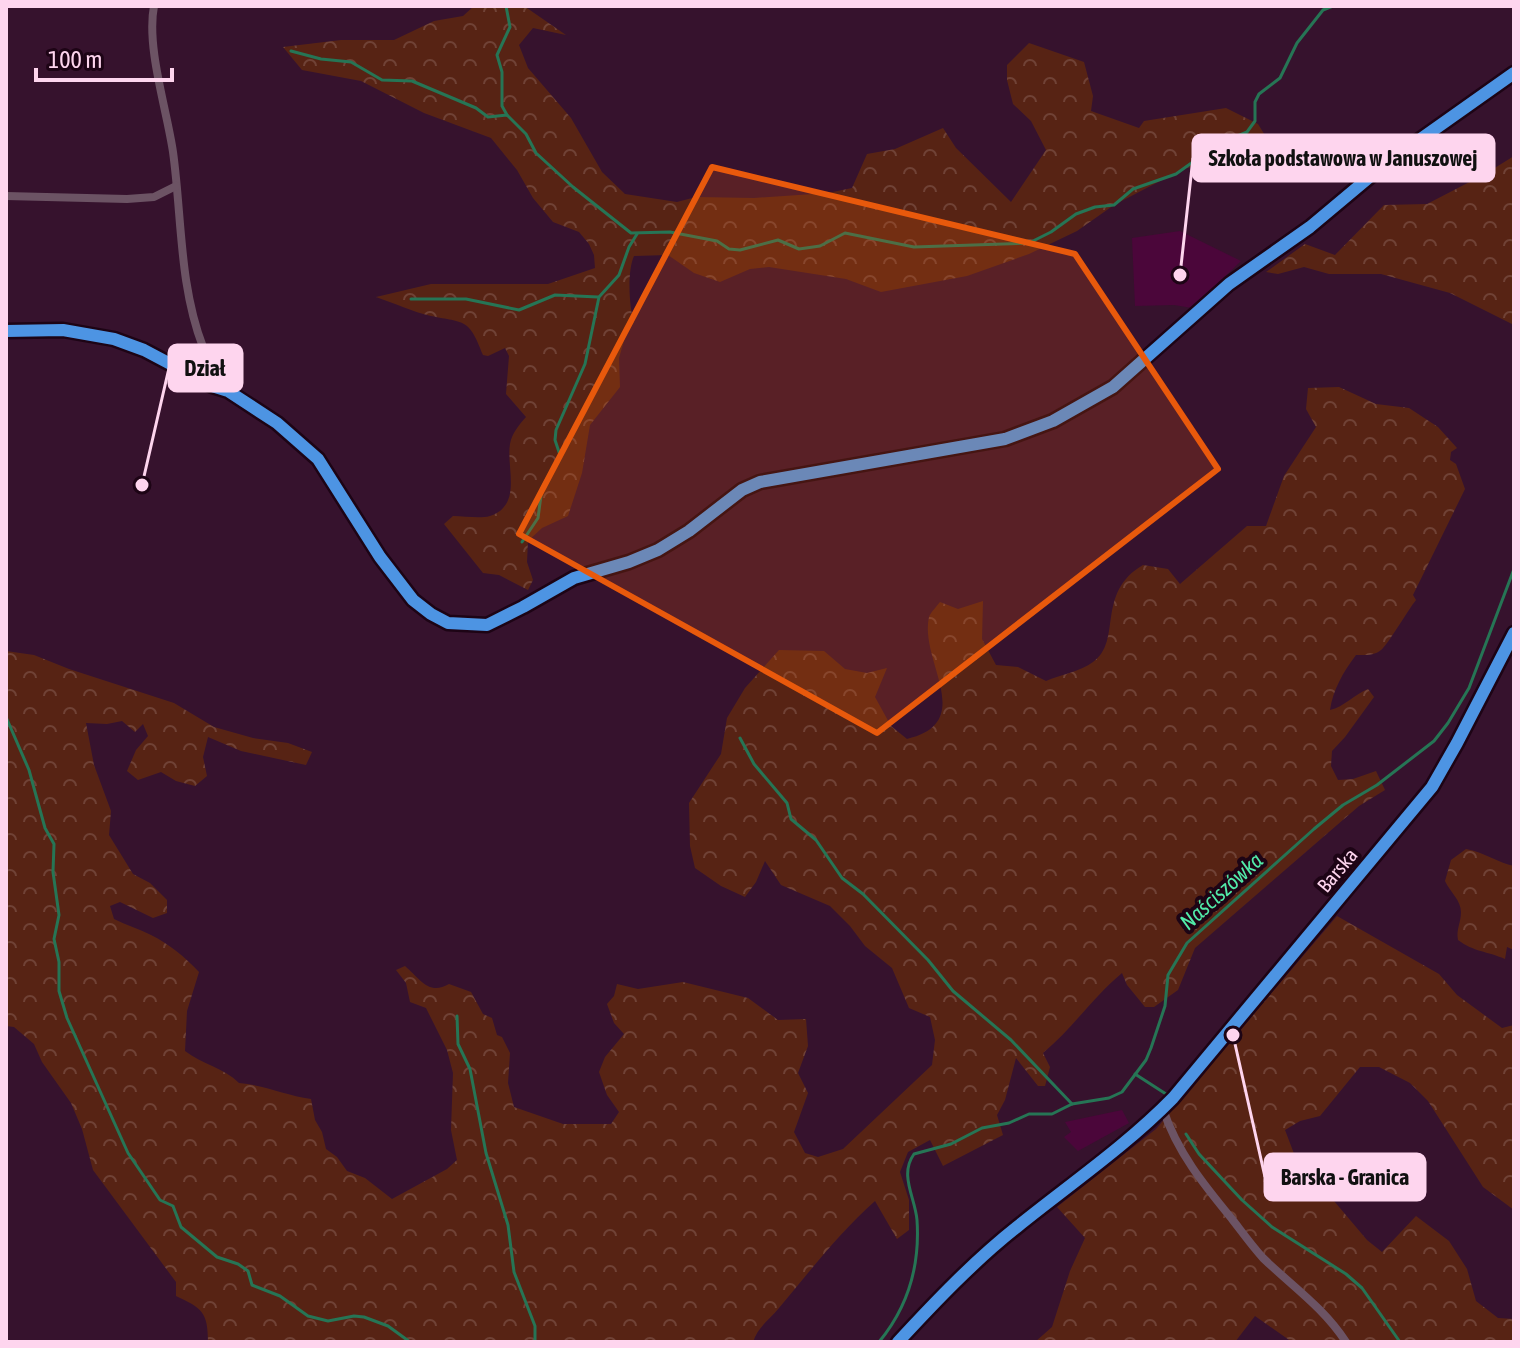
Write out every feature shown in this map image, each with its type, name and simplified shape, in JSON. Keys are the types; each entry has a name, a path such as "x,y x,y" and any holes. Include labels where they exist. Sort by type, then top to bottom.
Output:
{"street":[{"path":"154,6 154,45 173,154 179,233 190,300 204,349 228,391"},
{"path":"6,331 63,330 114,339 144,350 212,386 228,391 295,437 318,459 380,557 413,600 448,623 487,625 574,578 603,571 658,550 689,531 742,490 760,482 1005,439 1053,421 1113,387 1229,284 1310,227 1384,165 1514,73"},
{"path":"6,196 127,199 154,197 176,186"},
{"name":"Barska","path":"898,1342 931,1306 1013,1230 1162,1110 1432,787 1514,633"},
{"path":"1162,1110 1183,1155 1213,1197 1262,1256 1322,1310 1346,1342"}],"highlighted area":[{"path":"712,167 1075,254 1218,469 877,733 519,534"}],"shaded area":[{"path":"1180,231 1241,261 1192,308 1135,306 1132,238"},
{"path":"1122,1110 1129,1123 1078,1151 1064,1137 1071,1132 1065,1122"}],"green space":[{"path":"474,6 524,6 566,35 533,28 519,45 528,68 571,118 602,172 625,194 677,202 696,197 754,198 828,193 852,188 867,154 895,149 943,128 956,148 1011,202 1046,150 1031,121 1013,104 1007,80 1007,65 1029,43 1084,62 1093,96 1091,111 1139,128 1144,121 1226,108 1258,124 1271,145 1240,158 1185,168 1114,205 1077,231 1029,254 967,276 881,292 846,279 769,267 750,269 720,282 694,273 668,255 634,256 630,289 634,322 626,334 619,358 620,387 590,425 582,473 568,516 542,528 528,541 527,562 533,580 528,590 499,575 483,573 444,524 453,516 490,516 500,511 510,495 510,444 526,417 506,394 509,356 505,348 488,356 483,355 474,334 464,324 376,297 431,284 548,284 595,268 594,255 579,232 553,222 491,138 424,113 361,81 302,70 283,47 341,40 394,40 434,21 463,16"},
{"path":"1514,156 1514,325 1450,293 1381,274 1329,274 1304,267 1278,274 1266,272 1305,244 1335,255 1384,205 1427,204"},
{"path":"1339,387 1376,404 1409,408 1438,427 1457,448 1451,452 1450,460 1456,464 1465,489 1413,595 1416,600 1381,650 1356,655 1339,681 1331,703 1330,710 1368,689 1374,697 1332,751 1331,766 1338,780 1353,779 1376,771 1385,790 1359,806 1195,948 1178,990 1154,1007 1145,1007 1127,985 1122,973 1043,1053 1050,1067 1045,1086 1038,1086 1016,1058 1005,1100 997,1115 1003,1135 943,1166 930,1140 908,1152 900,1172 909,1200 909,1230 897,1239 875,1201 825,1253 761,1328 753,1342 208,1342 207,1324 202,1312 176,1296 176,1282 93,1170 71,1103 42,1062 34,1044 14,1027 6,1026 6,651 34,655 174,703 214,727 253,738 288,743 312,752 306,765 241,751 208,737 203,757 207,776 195,786 176,781 161,772 138,780 127,771 136,750 148,736 143,724 135,732 122,721 86,723 94,765 111,811 109,835 133,874 150,883 167,900 167,913 153,918 120,902 110,906 114,919 164,942 199,972 187,1011 185,1051 239,1083 311,1099 326,1149 337,1157 347,1171 365,1178 392,1199 447,1169 457,1160 451,1130 453,1073 447,1050 426,1008 410,1002 406,983 396,970 405,966 430,987 449,984 471,992 483,1014 492,1018 497,1035 502,1037 510,1053 508,1083 514,1107 563,1124 611,1124 619,1112 607,1095 599,1072 605,1057 624,1034 614,1023 607,1004 614,996 617,984 638,989 683,982 748,998 778,1020 806,1019 808,1046 798,1073 808,1093 794,1132 805,1153 818,1157 843,1149 932,1065 935,1040 930,1017 909,1008 892,968 865,946 830,906 781,885 765,861 745,897 721,886 695,868 690,846 689,803 721,754 727,718 745,688 779,650 824,651 845,669 867,673 887,668 875,697 891,726 907,739 928,731 939,719 943,705 928,634 929,617 940,602 958,609 983,601 982,639 996,665 1018,667 1046,681 1088,665 1102,653 1107,642 1114,602 1128,576 1143,565 1168,569 1180,584 1247,526 1266,526 1284,476 1316,427 1306,409 1308,388"},
{"path":"1466,849 1514,866 1514,950 1507,947 1505,959 1458,940 1461,908 1445,881 1451,860"},
{"path":"1337,916 1439,974 1457,995 1502,1028 1514,1025 1514,1210 1483,1187 1428,1101 1410,1083 1379,1067 1360,1067 1320,1116 1300,1121 1285,1130 1301,1172 1334,1201 1367,1240 1382,1252 1416,1216 1449,1241 1467,1269 1476,1301 1498,1318 1514,1319 1514,1342 1292,1342 1255,1316 1235,1342 1035,1342 1052,1327 1070,1271 1085,1238 1057,1207 1156,1129"}],"waterway":[{"path":"506,6 510,27 497,55 502,72 502,106 507,115"},
{"path":"291,51 321,59 351,62 382,80 412,81 476,108 488,117 507,115 526,134 536,153 631,233 670,232 717,241 729,249 740,250 778,240 799,249 820,246 845,233 914,247 1029,243 1076,214 1095,207 1114,205 1133,189 1176,174 1218,144 1247,132 1255,121 1255,102 1259,94 1280,78 1297,43 1323,10 1333,6"},
{"path":"522,542 538,518 542,488 560,455 555,440 556,430 585,364 599,297 619,275 637,234"},
{"path":"411,299 466,299 519,310 555,295 598,297"},
{"name":"Naściszówka","path":"879,1342 905,1300 914,1269 917,1220 908,1178 914,1154 951,1144 982,1128 1009,1123 1029,1114 1052,1114 1072,1104 1109,1098 1122,1092 1146,1060 1165,1006 1168,975 1187,943 1314,829 1434,741 1448,723 1469,688 1514,569"},
{"path":"6,717 29,770 45,828 54,844 53,872 59,915 54,939 59,962 59,991 67,1018 128,1153 160,1200 173,1206 181,1227 217,1257 248,1271 252,1285 280,1296 308,1316 328,1321 364,1317 388,1326 410,1342"},
{"path":"740,738 754,764 787,803 791,819 816,840 842,878 863,894 928,960 953,991 1011,1040 1072,1104"},
{"path":"457,1016 458,1044 470,1069 486,1153 508,1225 514,1272 535,1326 535,1342"},
{"path":"1135,1074 1166,1094"},
{"path":"1186,1134 1199,1154 1272,1227 1346,1274 1362,1288 1400,1342"}],"cycle path":[{"path":"6,331 63,330 114,339 144,350 212,386 228,391 277,423 318,459 380,557 413,600 448,623 487,625 574,578 658,550 689,531 742,490 760,482 1005,439 1053,421 1113,387 1229,284 1310,227 1384,165 1514,73"},
{"path":"898,1342 985,1254 1117,1149 1173,1098 1432,787 1514,633"}],"place":[{"name":"Szkoła podstawowa w Januszowej","path":"1180,275"},
{"name":"Dział","path":"142,485"},
{"name":"Barska - Granica","path":"1233,1035"}]}
